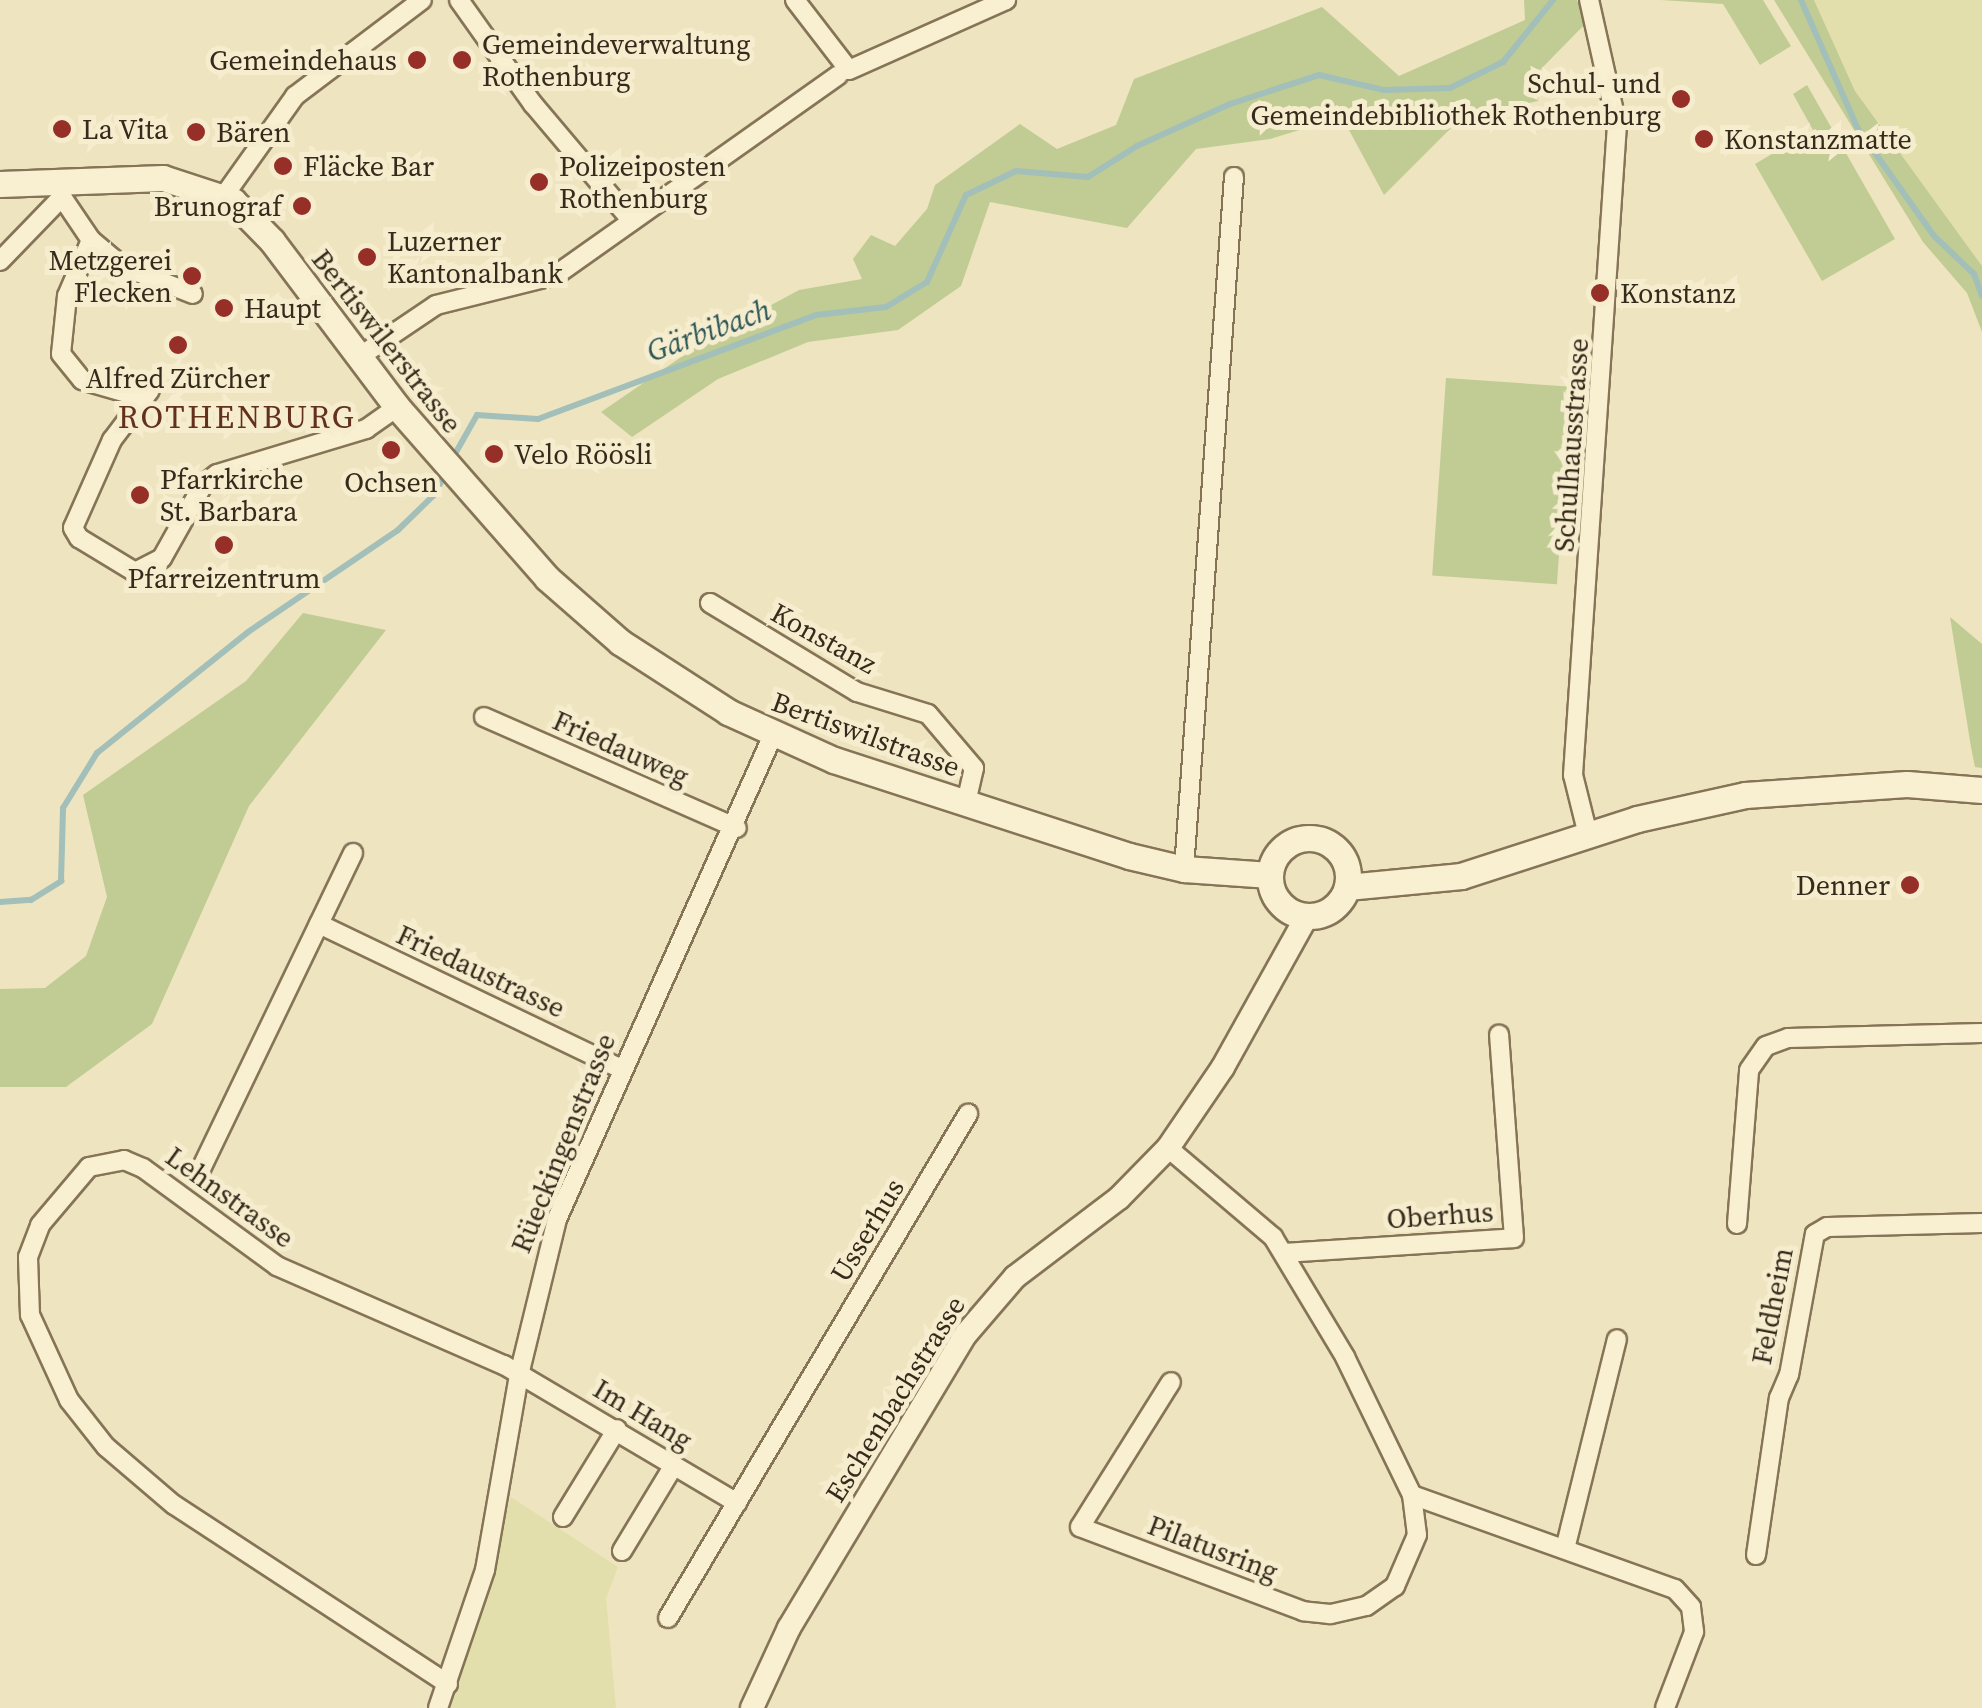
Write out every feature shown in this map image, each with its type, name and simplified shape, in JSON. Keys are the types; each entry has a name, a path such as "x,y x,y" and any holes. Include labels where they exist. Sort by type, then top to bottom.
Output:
{"main road":[{"path":"0,184 63,188 163,178 224,196"},
{"name":"Bertiswilerstrasse","path":"224,196 272,241 397,407 498,525"},
{"name":"Bertiswilstrasse","path":"498,525 620,642 773,735 966,802 1184,870 1270,876"},
{"path":"1347,887 1461,876 1588,835 1773,792 1907,784 1982,790"},
{"path":"1315,839 1342,856 1347,887 1332,909 1306,916 1280,904 1270,876 1285,847 1315,839"}],"street":[{"path":"224,196 296,96 422,0"},
{"path":"459,0 534,104 632,221"},
{"path":"795,0 844,73"},
{"path":"359,357 436,304 556,275 844,73 1006,0"},
{"name":"Schulhausstrasse","path":"1588,835 1573,775 1617,125 1590,0"},
{"path":"1184,870 1234,176"},
{"path":"0,261 63,188 92,240 122,266 194,294"},
{"path":"92,240 67,296 61,354 82,380 147,394 112,440 74,521 79,538 135,572 146,570 162,558 202,485 217,474 366,429 397,407"},
{"name":"Konstanz","path":"710,604 858,692 928,714 974,768 966,802"},
{"name":"Friedauweg","path":"484,717 737,828"},
{"name":"Rüeckingenstrasse","path":"438,1708 485,1570 519,1376 546,1251 619,1068 737,828 773,735"},
{"path":"200,1171 353,854"},
{"name":"Eschenbachstrasse","path":"752,1708 790,1628 966,1334 1015,1277 1118,1198 1168,1148 1223,1067 1306,916"},
{"name":"Friedaustrasse","path":"319,924 619,1068"},
{"name":"Feldheim","path":"1738,1224 1749,1070 1766,1046 1788,1038 1982,1033"},
{"name":"Oberhus","path":"1286,1253 1514,1238 1498,1035"},
{"name":"Usserhus","path":"738,1503 968,1114"},
{"name":"Pilatusring","path":"1168,1148 1286,1253 1412,1494 1418,1536 1395,1586 1366,1606 1330,1614 1302,1611 1080,1528 1171,1382"},
{"name":"Lehnstrasse","path":"448,1684 174,1504 106,1447 69,1400 40,1346 27,1298 28,1257 40,1225 79,1175 124,1160 157,1176 277,1266 519,1376"},
{"name":"Feldheim","path":"1756,1555 1779,1398 1790,1374 1815,1234 1828,1227 1982,1223"},
{"path":"1566,1549 1617,1339"},
{"name":"Im Hang","path":"519,1376 738,1503"},
{"path":"563,1517 616,1429"},
{"path":"622,1551 674,1464"},
{"path":"1412,1494 1675,1589 1691,1607 1694,1632 1665,1708"},
{"path":"668,1618 738,1503"}],"shaded area":[{"path":"1814,0 1982,0 1982,266 1855,91"},
{"path":"511,1497 618,1567 606,1598 616,1708 450,1708"}],"green space":[{"path":"1524,0 1577,0 1586,23 1541,69 1538,101 1461,118 1384,195 1342,117 1270,139 1196,149 1127,228 990,202 961,286 898,330 808,342 718,379 632,437 601,412 706,340 799,290 862,279 853,259 871,235 895,246 927,209 935,185 1020,124 1057,149 1116,125 1134,79 1322,7 1399,76 1525,20"},
{"path":"1661,0 1763,0 1791,46 1760,65 1723,4"},
{"path":"1774,0 1814,0 1855,91 1982,266 1982,332 1967,293 1923,242"},
{"path":"1807,85 1895,239 1822,281 1755,164 1813,130 1793,94"},
{"path":"1446,378 1571,387 1557,584 1432,576"},
{"path":"303,613 386,630 249,806 152,1024 66,1087 0,1087 0,989 45,988 86,956 107,897 83,795 246,681"},
{"path":"1950,617 1982,644 1982,768 1975,767"}],"waterway":[{"name":"Gärbibach","path":"451,461 477,415 538,419 816,315 886,307 927,282 966,195 1016,171 1088,177 1137,146 1230,104 1319,75 1384,90 1450,88 1503,62 1553,0"},
{"path":"1801,0 1858,129 1934,236 1974,274 1982,296"},
{"name":"Gärbibach","path":"0,902 31,900 61,881 63,808 97,753 248,632 398,530 434,495 446,472"}],"place":[{"name":"Gemeindehaus","path":"417,60"},
{"name":"Gemeindeverwaltung Rothenburg","path":"462,60"},
{"name":"Schul- und Gemeindebibliothek Rothenburg","path":"1681,99"},
{"name":"La Vita","path":"62,129"},
{"name":"Bären","path":"196,132"},
{"name":"Konstanzmatte","path":"1704,139"},
{"name":"Fläcke Bar","path":"283,166"},
{"name":"Polizeiposten Rothenburg","path":"539,182"},
{"name":"Brunograf","path":"302,206"},
{"name":"Luzerner Kantonalbank","path":"367,257"},
{"name":"Metzgerei Flecken","path":"192,276"},
{"name":"Konstanz","path":"1600,293"},
{"name":"Haupt","path":"224,308"},
{"name":"Alfred Zürcher","path":"178,345"},
{"name":"Ochsen","path":"391,450"},
{"name":"Velo Röösli","path":"494,454"},
{"name":"Pfarrkirche St. Barbara","path":"140,495"},
{"name":"Pfarreizentrum","path":"224,545"},
{"name":"Denner","path":"1910,885"}],"district":[{"name":"ROTHENBURG","path":"237,417"}]}
